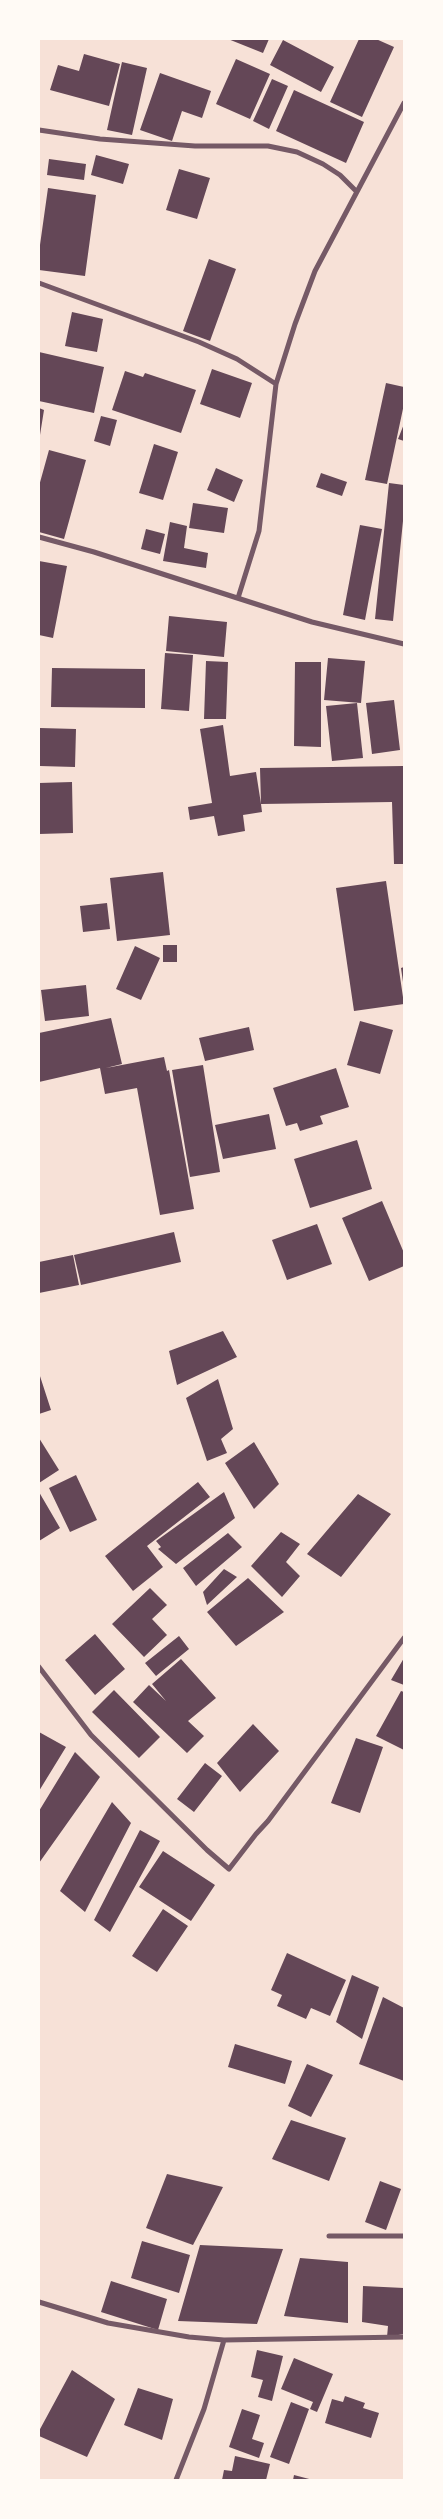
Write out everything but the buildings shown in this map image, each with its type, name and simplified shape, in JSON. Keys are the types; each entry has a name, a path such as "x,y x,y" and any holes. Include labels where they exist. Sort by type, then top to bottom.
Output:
{"street":[{"path":"238,598 259,531 276,384 315,271 404,103"},
{"path":"39,130 100,139 176,145 268,146 297,152 323,164 340,175 357,192"},
{"path":"39,283 199,342 237,359 276,384"},
{"path":"39,537 312,622 404,644"},
{"path":"39,1667 91,1736 207,1850 229,1869 268,1821 404,1638"},
{"path":"329,2236 404,2236"},
{"path":"39,2302 108,2323 161,2333 224,2340 404,2337"},
{"path":"176,2480 204,2409 224,2340"}]}
